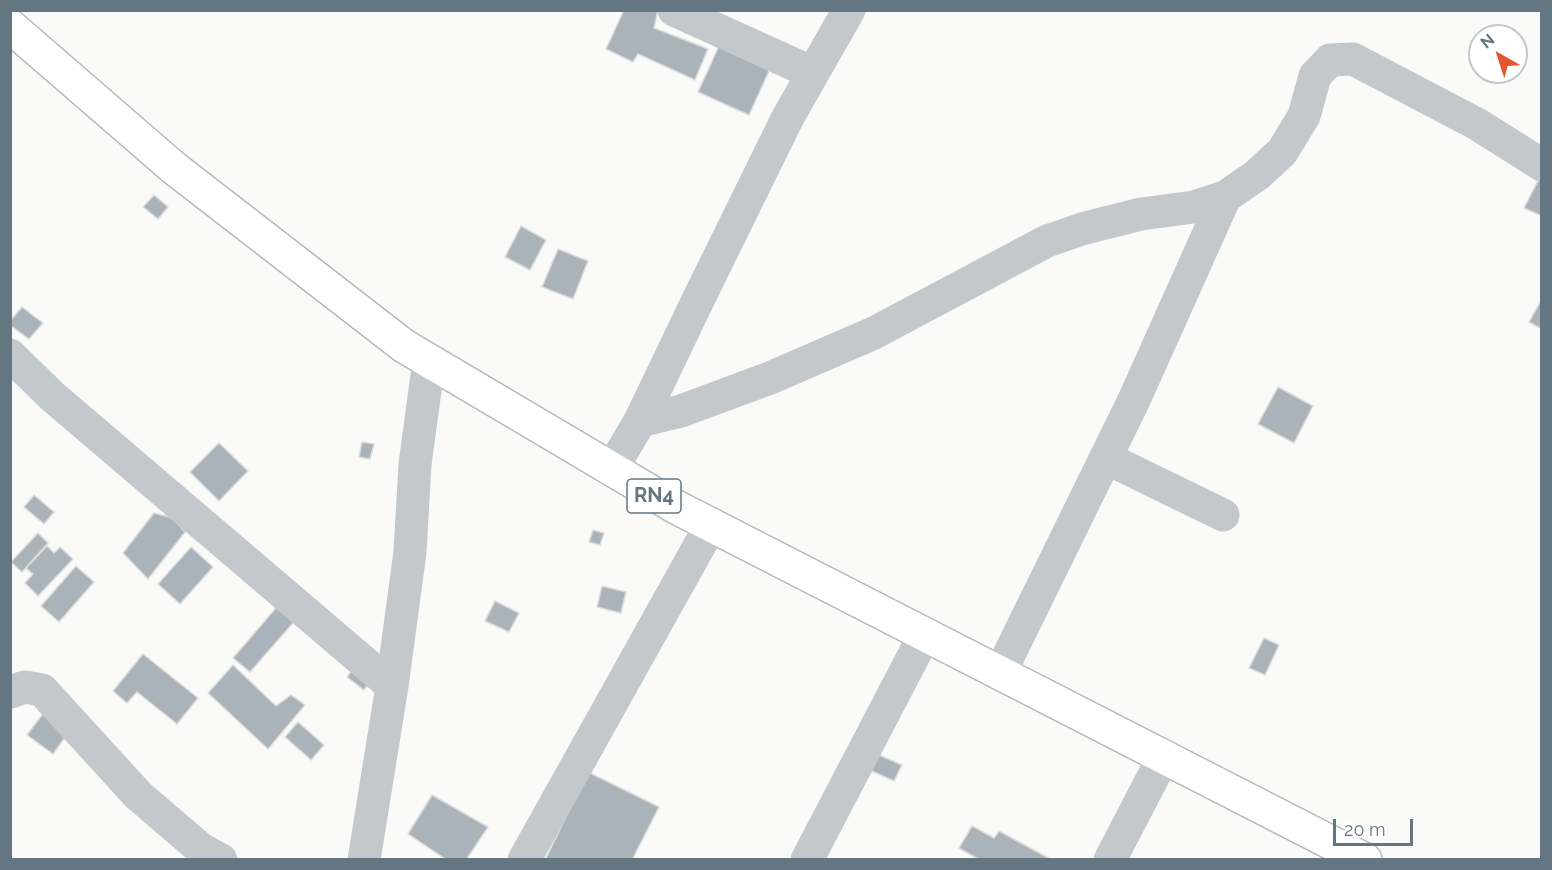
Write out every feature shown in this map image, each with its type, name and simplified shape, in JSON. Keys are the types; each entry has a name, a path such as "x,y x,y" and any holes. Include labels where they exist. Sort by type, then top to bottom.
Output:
{"highway":[{"name":"RN4","path":"10,26 182,175 404,346 644,490 1365,860"}],"street":[{"path":"674,10 813,73"},
{"path":"611,470 640,421 787,119 849,10"},
{"path":"640,421 681,411 770,378 874,333 1047,241 1085,228 1141,214 1194,207 1225,197 1282,152 1304,116 1315,76 1330,60 1353,58 1477,124 1542,165"},
{"path":"1000,673 1106,458 1225,197"},
{"path":"10,355 52,396 392,686"},
{"path":"364,860 392,686 410,552 415,464 429,361"},
{"path":"1106,458 1223,515"},
{"path":"524,860 711,525"},
{"path":"807,860 925,634"},
{"path":"10,692 25,687 42,690 138,795 201,849 221,860"},
{"path":"1110,860 1164,756"}],"building":[{"path":"624,10 658,10 654,28 708,49 695,80 638,54 633,62 606,49"},
{"path":"719,46 770,69 749,115 698,92"},
{"path":"1542,177 1542,216 1524,208"},
{"path":"154,195 168,207 158,219 143,207"},
{"path":"521,226 546,240 530,270 505,257"},
{"path":"558,249 588,261 573,299 542,287"},
{"path":"1542,299 1542,329 1529,322"},
{"path":"22,307 43,323 29,339 10,325 10,321"},
{"path":"1278,387 1313,406 1294,443 1258,424"},
{"path":"362,442 374,444 370,459 359,457"},
{"path":"219,443 248,471 219,501 190,472"},
{"path":"34,495 54,512 44,524 24,507"},
{"path":"154,513 173,518 185,532 148,579 123,553"},
{"path":"593,530 604,533 600,545 589,542"},
{"path":"38,533 48,543 22,572 11,562"},
{"path":"47,546 54,553 60,547 73,559 38,596 25,583 33,574 26,568"},
{"path":"191,547 213,567 180,604 158,584"},
{"path":"76,566 94,582 59,622 41,606"},
{"path":"602,586 626,592 621,613 597,607"},
{"path":"282,601 299,616 250,672 233,658"},
{"path":"495,601 519,613 509,632 485,621"},
{"path":"1264,638 1279,645 1265,675 1249,668"},
{"path":"143,654 198,698 177,724 137,692 127,703 113,691"},
{"path":"233,665 276,706 291,695 305,705 268,749 208,693"},
{"path":"356,665 372,678 364,690 347,677"},
{"path":"45,711 71,729 53,754 27,735"},
{"path":"298,722 324,745 311,760 285,737"},
{"path":"870,751 902,765 894,781 863,767"},
{"path":"588,772 659,807 632,860 545,860"},
{"path":"432,795 488,827 466,860 447,860 408,834"},
{"path":"972,826 994,838 999,831 1052,860 980,860 959,848"}]}
